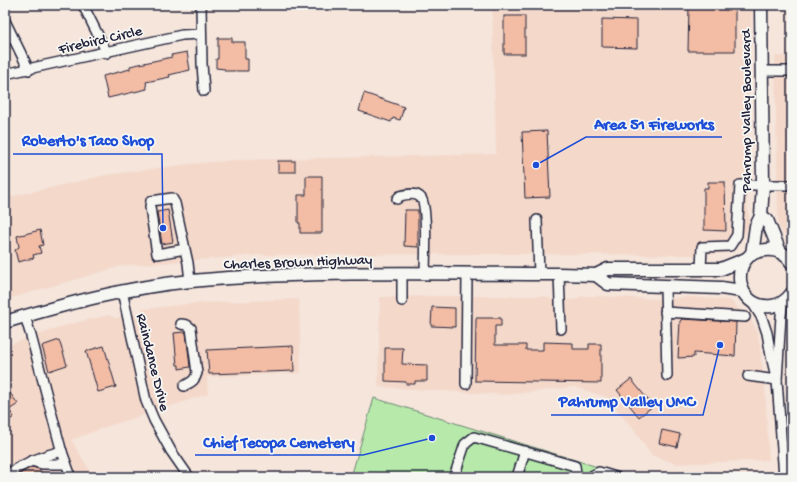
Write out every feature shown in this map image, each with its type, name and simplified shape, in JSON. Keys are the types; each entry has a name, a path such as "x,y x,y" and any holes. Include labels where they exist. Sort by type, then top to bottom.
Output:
{"main road":[{"name":"Pahrump Valley Boulevard","path":"742,291 739,274 742,266 749,256 756,226 761,216 763,184 760,5"},
{"path":"761,216 767,220 780,252 792,263"},
{"name":"Charles Brown Highway","path":"5,322 122,291 190,281 289,274 596,275 608,269 721,269 761,250 771,249 780,252"},
{"name":"Charles Brown Highway","path":"596,275 608,284 721,288 742,291"},
{"path":"742,291 752,302 768,306 784,302 792,293"}],"street":[{"path":"83,5 107,52"},
{"path":"201,5 204,91"},
{"path":"5,21 29,70"},
{"name":"Firebird Circle","path":"5,74 29,70 182,35 202,34"},
{"path":"761,71 792,71"},
{"path":"701,269 702,246 730,246 737,235 740,185 792,185"},
{"path":"398,199 400,196 410,194 419,196 424,202 425,274"},
{"path":"185,249 157,254 150,206 151,201 172,198 175,203 185,249 190,281"},
{"path":"537,220 539,274"},
{"path":"402,274 402,301"},
{"path":"466,384 467,274"},
{"path":"559,274 561,329"},
{"path":"665,286 667,376"},
{"name":"Raindance Drive","path":"122,291 146,401 154,420 171,451 189,477"},
{"path":"752,302 762,318 767,333 777,380"},
{"path":"784,302 781,316 777,380 784,477"},
{"path":"665,312 746,316"},
{"path":"25,316 62,451 69,471 67,477"},
{"path":"181,324 187,325 191,328 197,373 196,378 192,382 184,386"},
{"path":"748,376 777,380"},
{"path":"454,477 465,444 474,437 575,466 575,477"},
{"path":"5,476 40,456 62,451"},
{"path":"517,477 525,451"},
{"path":"31,461 42,464 66,464"},
{"path":"592,477 593,474 599,472 616,477"},
{"path":"789,477 792,472"}],"shaded area":[{"path":"492,5 752,5 747,168 747,203 750,224 741,240 724,253 692,255 259,255 122,266 5,300 5,198 106,175 188,164 236,160 496,154"},
{"path":"775,56 792,56 792,240 785,235 778,225"},
{"path":"545,296 551,299 574,300 582,296 658,299 690,297 730,300 751,320 758,333 765,388 769,460 677,464 651,455 634,430 606,397 574,387 506,395 378,387 380,297"},
{"path":"299,299 301,373 207,377 208,394 71,440 94,477 5,477 5,346 70,324 109,315 115,318 140,313 143,309 196,303"}],"green space":[{"path":"374,398 630,477 351,477"}],"building":[{"path":"689,5 735,5 735,51 688,51"},
{"path":"504,16 525,16 525,54 504,54"},
{"path":"602,19 637,20 637,48 602,47"},
{"path":"218,38 232,38 232,42 245,42 245,59 248,59 248,71 225,71 225,69 216,68 216,59 218,59"},
{"path":"187,52 190,70 169,75 170,77 146,82 147,89 108,98 103,76 130,69 130,66 172,57 171,55"},
{"path":"364,93 404,107 400,120 393,118 391,122 359,111"},
{"path":"547,131 550,197 525,198 522,132"},
{"path":"278,161 295,161 295,172 278,172"},
{"path":"306,176 322,176 322,233 300,233 300,223 298,223 298,195 306,195"},
{"path":"708,182 725,182 726,231 704,230 704,188 708,188"},
{"path":"168,210 173,242 162,244 157,212"},
{"path":"405,210 418,210 418,247 404,246"},
{"path":"40,230 43,245 39,246 41,253 33,255 34,258 18,262 15,250 19,247 17,236"},
{"path":"432,307 455,308 455,327 431,326"},
{"path":"476,318 501,318 501,326 495,326 495,345 526,345 526,350 543,350 543,342 573,343 573,349 589,349 589,344 601,344 601,383 475,381"},
{"path":"682,319 736,322 735,356 694,353 694,357 678,358 680,321"},
{"path":"186,332 190,367 179,369 179,365 177,365 174,333"},
{"path":"59,340 67,365 49,371 42,346"},
{"path":"104,346 116,387 98,392 86,351"},
{"path":"293,346 294,371 209,374 207,350"},
{"path":"385,348 403,348 402,364 427,365 427,381 415,381 415,384 406,384 406,382 385,381"},
{"path":"631,379 653,406 639,417 617,390"},
{"path":"10,393 18,404 9,410 14,417 5,423 5,397"},
{"path":"662,430 680,434 677,447 659,443"},
{"path":"32,467 39,469 42,474 37,477 14,477"}],"place":[{"name":"Area 51 Fireworks","path":"536,165"},
{"name":"Roberto's Taco Shop","path":"163,228"},
{"name":"Pahrump Valley UMC","path":"720,345"},
{"name":"Chief Tecopa Cemetery","path":"432,438"}]}
